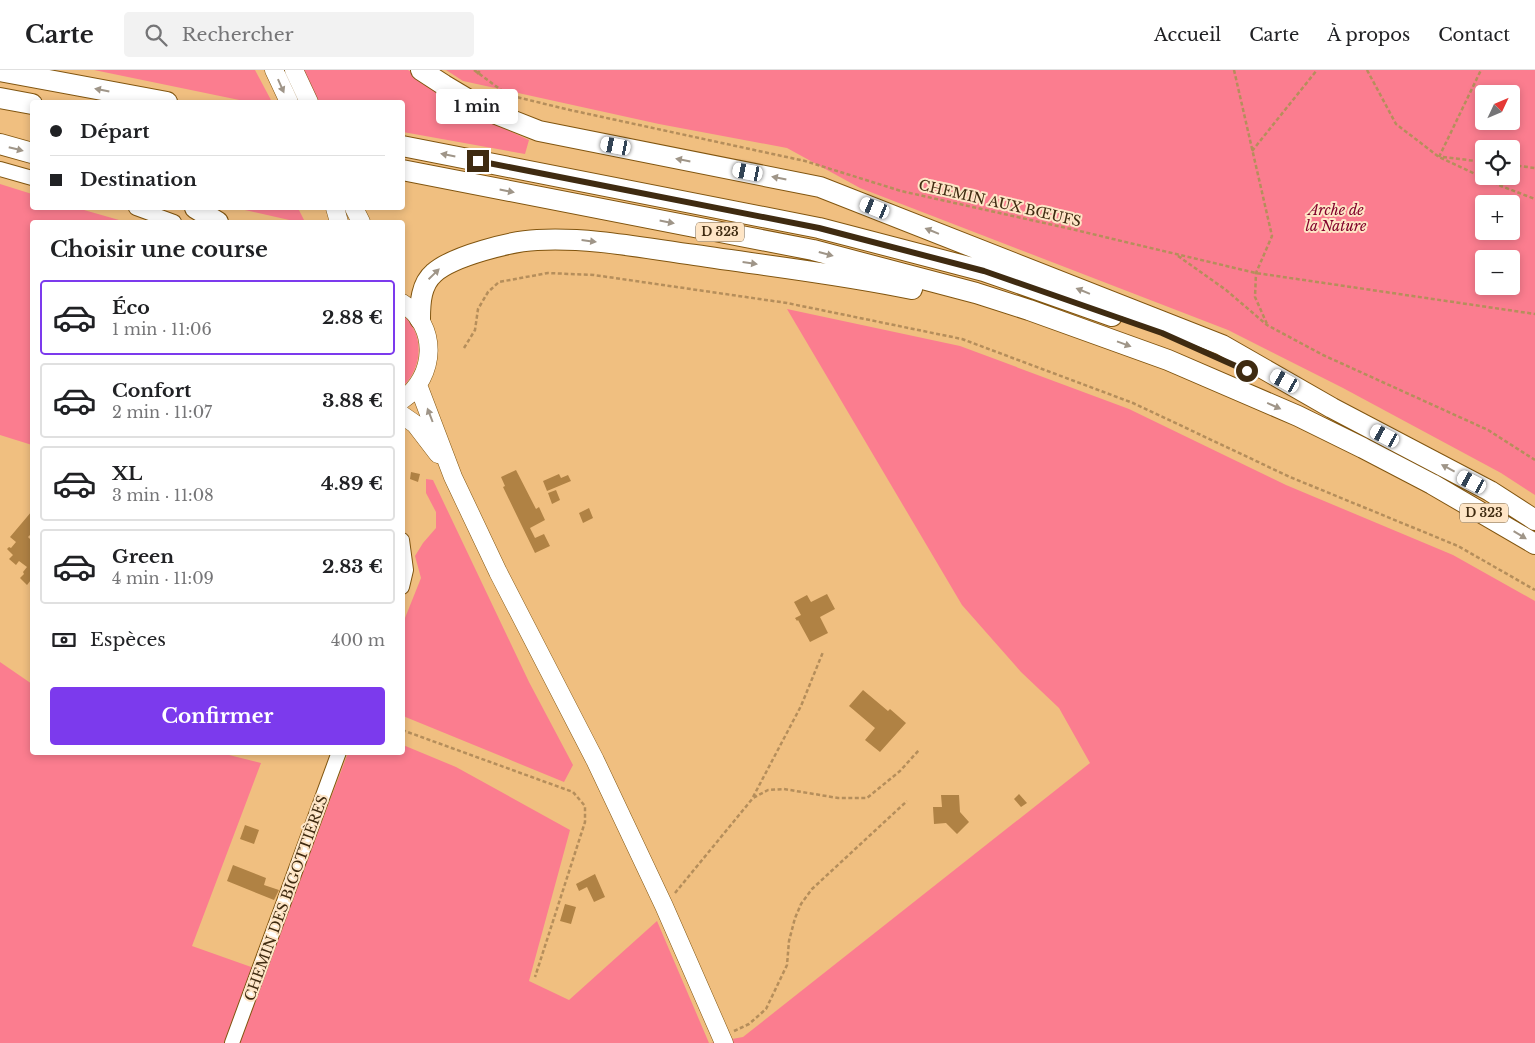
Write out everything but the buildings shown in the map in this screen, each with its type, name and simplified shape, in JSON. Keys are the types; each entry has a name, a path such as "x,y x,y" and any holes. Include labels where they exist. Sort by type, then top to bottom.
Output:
{"highway":[{"path":"421,70 486,110 539,131 820,186 1222,345 1332,408"},
{"path":"0,71 156,100"},
{"path":"0,98 30,104"},
{"path":"0,144 30,152"},
{"name":"D 323","path":"405,147 819,228 984,271 1162,333 1332,408 1490,491 1535,520"},
{"name":"D 323","path":"405,171 813,250 976,293 1029,310 1168,360 1298,416 1432,484 1535,544"},
{"path":"198,210 215,220"},
{"path":"420,319 420,300 424,287 432,274 442,267 514,242 558,239 632,246 863,280 911,289 973,305 1002,310 1029,310"}],"main road":[{"path":"274,70 288,100"},
{"path":"294,70 307,100"},
{"path":"405,304 420,319 427,335 430,352 424,375 410,395 405,398"},
{"path":"418,385 453,477 498,572 595,760 664,906 723,1040"},
{"path":"405,417 415,424 426,437 453,477"}],"street":[{"path":"0,169 30,177"},
{"path":"141,210 169,220"},
{"name":"CHEMIN DES BIGOTTIÈRES","path":"232,1043 338,755"}],"path":[{"name":"CHEMIN AUX BŒUFS","path":"474,70 508,95 805,161 901,191 1256,273 1535,314"},
{"path":"477,74 481,70"},
{"path":"1234,70 1272,236 1256,273 1255,297 1267,325"},
{"path":"1252,150 1317,70"},
{"path":"1367,70 1396,124 1439,157 1501,186 1535,199"},
{"path":"1439,157 1481,70"},
{"path":"1439,157 1475,161"},
{"path":"1520,167 1535,168"},
{"path":"1175,254 1226,290 1267,325 1323,355 1488,430 1535,460"},
{"path":"464,348 475,330 478,309 488,292 499,282 548,273 594,275 787,303 962,339 1133,402 1290,477 1458,546 1535,590"},
{"path":"664,906 752,798 800,706 823,652"},
{"path":"405,731 573,792 585,806 585,822 535,977"},
{"path":"752,798 768,790 784,789 838,798 867,798 900,771 919,750"},
{"path":"723,1040 749,1024 766,1009 787,965 789,941 795,918 801,904 812,889 907,801"}],"green space":[{"path":"94,70 255,70 271,100 239,100"},
{"path":"303,70 408,70 501,127 529,140 525,154 405,132 405,100 316,100"},
{"name":"Arche de la Nature","path":"446,70 1535,70 1535,495 1501,473 1343,388 1228,330 860,188 787,148 659,124 463,81"},
{"path":"0,184 30,193 30,210 84,210 119,220 30,220 30,444 0,435"},
{"path":"245,210 299,210 304,220 289,220"},
{"path":"787,309 960,346 1129,409 1286,485 1453,555 1535,601 1535,1043 710,1043 743,1037 1090,763 1059,708 1021,672 962,605"},
{"path":"405,318 415,331 419,350 415,370 405,384"},
{"path":"426,479 433,480 529,682 573,765 564,782 405,717 405,618 421,578 415,556 436,528 436,512 426,493"},
{"path":"0,662 30,683 30,755 229,755 261,763 192,946 254,968 224,1043 0,1043"},
{"path":"405,746 456,767 570,830 529,981 569,1000 657,921 709,1043 237,1043 347,755 405,755"}],"route":[{"path":"478,161 819,228 984,271 1162,333 1247,371"}]}
